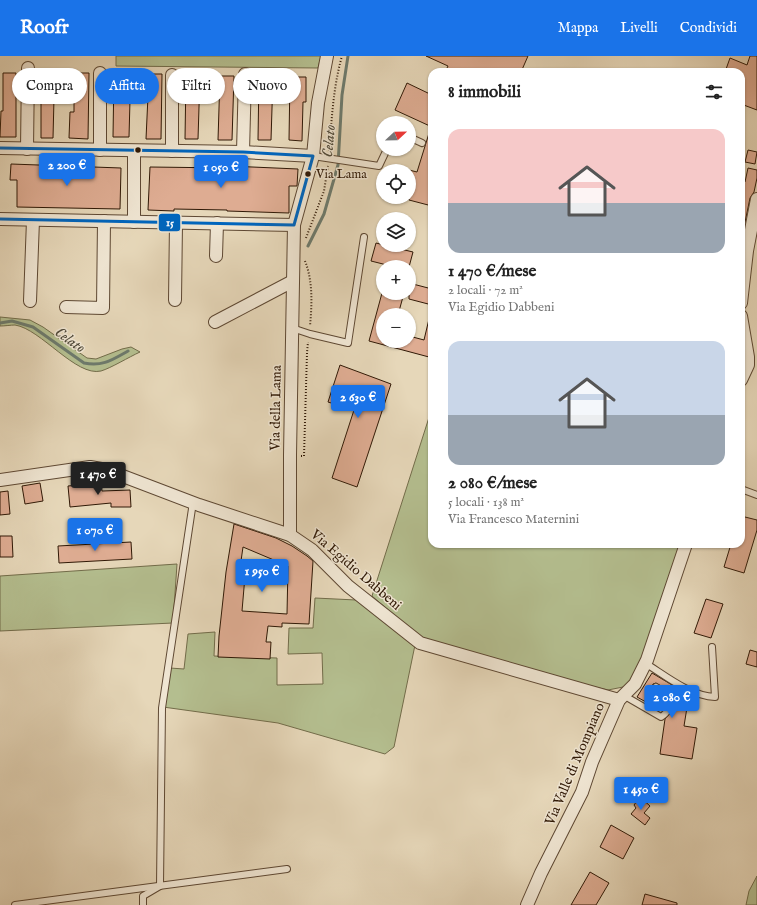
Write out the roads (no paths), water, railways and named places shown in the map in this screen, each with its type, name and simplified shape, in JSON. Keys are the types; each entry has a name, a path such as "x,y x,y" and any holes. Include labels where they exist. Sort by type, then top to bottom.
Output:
{"street":[{"name":"Via della Lama","path":"290,535 294,225 313,156 318,103 327,56"},
{"path":"27,149 28,104"},
{"path":"100,104 100,150"},
{"path":"172,104 172,151"},
{"path":"243,152 244,104"},
{"path":"0,148 243,152 313,156"},
{"path":"134,151 134,222"},
{"path":"745,268 757,199"},
{"path":"0,219 294,225"},
{"path":"30,301 33,220"},
{"path":"66,307 103,308 104,221"},
{"path":"175,300 176,223"},
{"path":"216,256 217,223"},
{"path":"215,322 293,281"},
{"path":"745,339 748,365 745,371"},
{"name":"Via Egidio Dabbeni","path":"0,480 90,467 107,470 193,502 290,535 312,550 348,586 420,642 621,698"},
{"name":"Via Valle di Mompiano","path":"527,905 541,873 582,792 592,762 621,698 635,684 645,663 685,548"}],"lane":[{"path":"416,140 422,142"},
{"path":"313,156 379,166 384,156"},
{"path":"292,328 348,343 364,237"},
{"path":"745,491 757,495"},
{"path":"160,886 162,708 193,502"},
{"path":"645,663 688,689 708,697 715,697 712,647"},
{"path":"621,698 661,717 666,713 670,705 669,697 656,687"},
{"path":"15,905 287,870"},
{"path":"143,905 143,896 160,886"}],"waterway":[{"name":"Celato","path":"308,246 324,214 338,165 342,95 348,56"},
{"name":"Celato","path":"0,323 12,321 33,327 84,363 96,364 107,362 128,351"}],"place":[{"name":"Via Lama","path":"308,174"}]}
